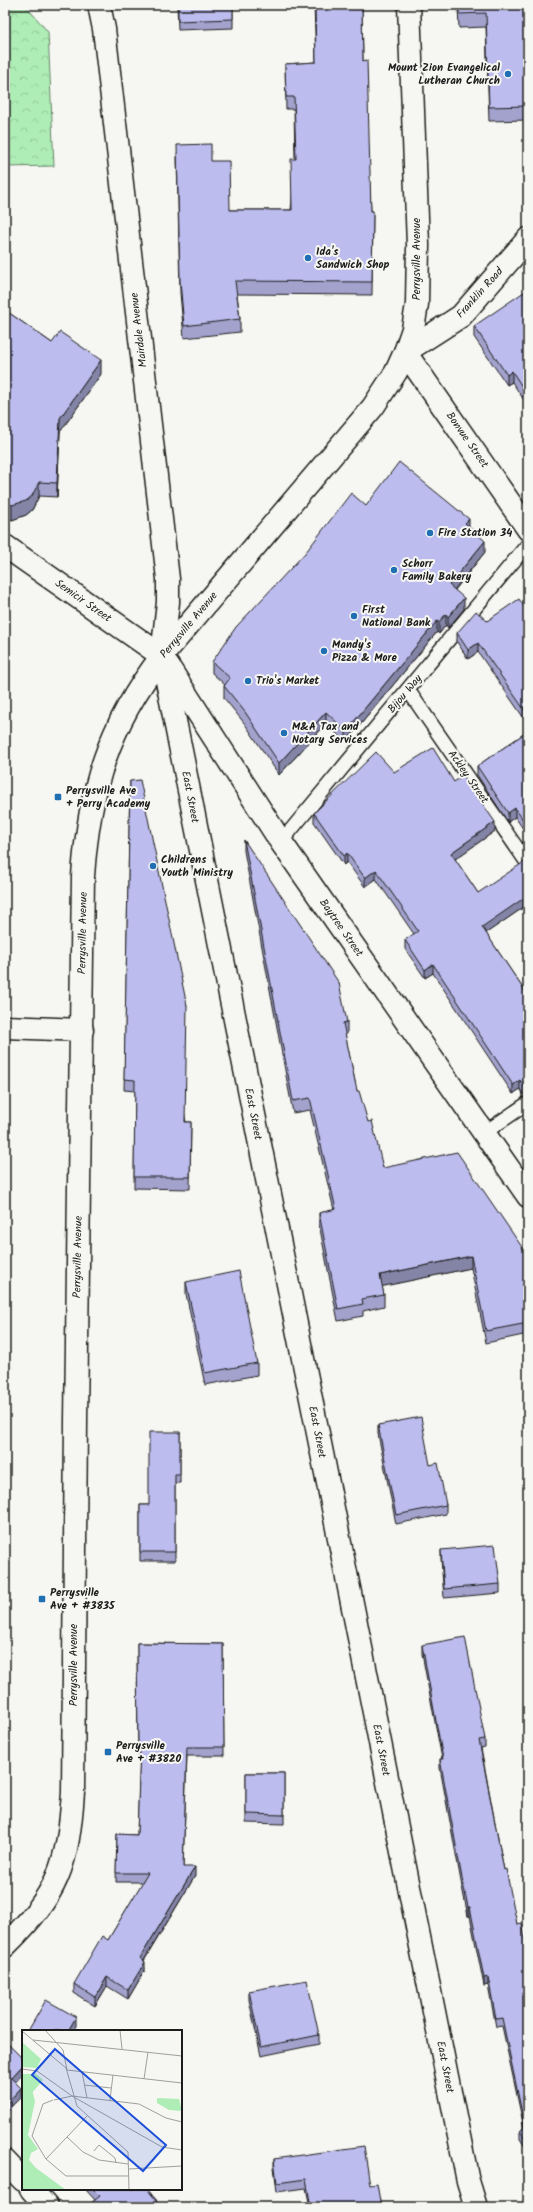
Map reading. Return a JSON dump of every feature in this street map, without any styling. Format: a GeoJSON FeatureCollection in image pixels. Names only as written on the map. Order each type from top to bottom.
{"type":"FeatureCollection","features":[{"type":"Feature","properties":{"kind":"street","name":"Mairdale Avenue"},"geometry":{"type":"LineString","coordinates":[[99,5],[104,29],[168,579],[168,602],[162,656]]}},
{"type":"Feature","properties":{"kind":"street","name":"Perrysville Avenue"},"geometry":{"type":"LineString","coordinates":[[5,1946],[35,1914],[53,1888],[68,1847],[72,1819],[83,876],[86,838],[91,808],[98,775],[123,715],[141,684],[162,656],[373,408],[385,390],[405,352],[414,323],[418,276],[409,5]]}},
{"type":"Feature","properties":{"kind":"street","name":"Franklin Road"},"geometry":{"type":"LineString","coordinates":[[405,352],[461,316],[528,239]]}},
{"type":"Feature","properties":{"kind":"street","name":"Bonvue Street"},"geometry":{"type":"LineString","coordinates":[[405,352],[528,529]]}},
{"type":"Feature","properties":{"kind":"street","name":"Semicir Street"},"geometry":{"type":"LineString","coordinates":[[5,546],[162,656]]}},
{"type":"Feature","properties":{"kind":"street","name":"Baytree Street"},"geometry":{"type":"LineString","coordinates":[[162,656],[281,842],[528,1196]]}},
{"type":"Feature","properties":{"kind":"street","name":"East Street"},"geometry":{"type":"LineString","coordinates":[[162,656],[468,2181],[476,2207]]}},
{"type":"Feature","properties":{"kind":"street"},"geometry":{"type":"LineString","coordinates":[[5,1027],[82,1030]]}},
{"type":"Feature","properties":{"kind":"street"},"geometry":{"type":"LineString","coordinates":[[5,2161],[22,2179]]}},
{"type":"Feature","properties":{"kind":"street"},"geometry":{"type":"LineString","coordinates":[[32,2190],[47,2207]]}},
{"type":"Feature","properties":{"kind":"lane","name":"Bijou Way"},"geometry":{"type":"LineString","coordinates":[[281,842],[528,544]]}},
{"type":"Feature","properties":{"kind":"lane","name":"Ackley Street"},"geometry":{"type":"LineString","coordinates":[[408,690],[528,864]]}},
{"type":"Feature","properties":{"kind":"lane"},"geometry":{"type":"LineString","coordinates":[[484,1133],[528,1103]]}},
{"type":"Feature","properties":{"kind":"green space"},"geometry":{"type":"Polygon","coordinates":[[[5,5],[25,5],[48,32],[54,166],[5,167],[5,5]]]}},
{"type":"Feature","properties":{"kind":"building"},"geometry":{"type":"Polygon","coordinates":[[[178,5],[233,5],[233,19],[178,21],[178,5]]]}},
{"type":"Feature","properties":{"kind":"building"},"geometry":{"type":"Polygon","coordinates":[[[315,5],[362,5],[363,61],[367,60],[371,211],[373,211],[372,282],[235,281],[240,319],[184,326],[180,281],[177,145],[211,144],[211,161],[229,161],[230,210],[292,210],[291,159],[296,159],[294,97],[286,97],[285,64],[316,62],[315,5]]]}},
{"type":"Feature","properties":{"kind":"building","name":"Mount Zion Evangelical Lutheran Church"},"geometry":{"type":"Polygon","coordinates":[[[459,5],[528,5],[528,106],[489,107],[486,13],[459,14],[459,5]]]}},
{"type":"Feature","properties":{"kind":"building"},"geometry":{"type":"Polygon","coordinates":[[[524,292],[528,298],[528,396],[512,371],[507,375],[474,326],[524,292]]]}},
{"type":"Feature","properties":{"kind":"building"},"geometry":{"type":"Polygon","coordinates":[[[5,310],[52,343],[60,332],[101,360],[60,418],[57,483],[39,482],[32,496],[26,501],[12,505],[5,503],[5,310]]]}},
{"type":"Feature","properties":{"kind":"building"},"geometry":{"type":"Polygon","coordinates":[[[399,462],[469,519],[465,523],[485,541],[449,585],[464,598],[448,617],[446,614],[439,622],[437,621],[346,731],[326,712],[279,763],[245,712],[224,686],[230,678],[212,662],[236,627],[306,552],[351,493],[366,506],[399,462]]]}},
{"type":"Feature","properties":{"kind":"building"},"geometry":{"type":"Polygon","coordinates":[[[519,599],[528,612],[528,715],[478,643],[468,650],[457,633],[476,611],[487,621],[519,599]]]}},
{"type":"Feature","properties":{"kind":"building"},"geometry":{"type":"Polygon","coordinates":[[[528,731],[528,827],[515,808],[508,813],[477,766],[528,731]]]}},
{"type":"Feature","properties":{"kind":"building"},"geometry":{"type":"Polygon","coordinates":[[[433,748],[454,782],[463,775],[495,822],[451,853],[478,893],[524,862],[528,862],[528,889],[524,892],[527,896],[482,927],[528,996],[528,1087],[525,1087],[520,1080],[513,1085],[433,964],[425,970],[405,940],[418,931],[376,870],[365,878],[347,853],[344,856],[314,813],[376,752],[394,772],[433,748]]]}},
{"type":"Feature","properties":{"kind":"building"},"geometry":{"type":"Polygon","coordinates":[[[140,780],[187,1006],[185,1122],[191,1122],[190,1177],[134,1177],[135,1080],[124,1079],[130,781],[140,780]]]}},
{"type":"Feature","properties":{"kind":"building"},"geometry":{"type":"Polygon","coordinates":[[[244,840],[339,983],[347,1022],[343,1023],[357,1091],[359,1091],[368,1122],[372,1121],[383,1168],[457,1152],[524,1250],[528,1272],[528,1323],[486,1331],[471,1256],[380,1275],[384,1295],[362,1299],[363,1304],[338,1309],[319,1213],[336,1209],[310,1098],[293,1101],[244,840]]]}},
{"type":"Feature","properties":{"kind":"building"},"geometry":{"type":"Polygon","coordinates":[[[239,1271],[257,1363],[205,1373],[186,1282],[239,1271]]]}},
{"type":"Feature","properties":{"kind":"building"},"geometry":{"type":"Polygon","coordinates":[[[421,1417],[430,1465],[438,1463],[446,1505],[396,1515],[378,1425],[421,1417]]]}},
{"type":"Feature","properties":{"kind":"building"},"geometry":{"type":"Polygon","coordinates":[[[149,1432],[180,1432],[180,1474],[175,1474],[175,1552],[140,1552],[140,1505],[149,1505],[149,1432]]]}},
{"type":"Feature","properties":{"kind":"building"},"geometry":{"type":"Polygon","coordinates":[[[495,1545],[500,1584],[444,1589],[441,1550],[495,1545]]]}},
{"type":"Feature","properties":{"kind":"building"},"geometry":{"type":"Polygon","coordinates":[[[465,1637],[485,1739],[479,1740],[504,1870],[506,1869],[517,1924],[522,1923],[528,1955],[528,2142],[520,2131],[525,2127],[502,2018],[496,2019],[488,1977],[484,1978],[470,1907],[468,1907],[440,1759],[443,1759],[422,1645],[465,1637]]]}},
{"type":"Feature","properties":{"kind":"building"},"geometry":{"type":"Polygon","coordinates":[[[137,1643],[223,1644],[224,1747],[187,1747],[183,1867],[195,1867],[140,1958],[145,1962],[128,1990],[107,1977],[95,1997],[74,1984],[102,1936],[108,1940],[148,1873],[116,1873],[117,1834],[137,1835],[140,1746],[138,1746],[137,1643]]]}},
{"type":"Feature","properties":{"kind":"building"},"geometry":{"type":"Polygon","coordinates":[[[246,1773],[284,1773],[284,1815],[246,1814],[246,1773]]]}},
{"type":"Feature","properties":{"kind":"building"},"geometry":{"type":"Polygon","coordinates":[[[307,1980],[319,2035],[261,2047],[249,1991],[307,1980]]]}},
{"type":"Feature","properties":{"kind":"building"},"geometry":{"type":"Polygon","coordinates":[[[46,2000],[76,2017],[69,2030],[29,2030],[46,2000]]]}},
{"type":"Feature","properties":{"kind":"building"},"geometry":{"type":"Polygon","coordinates":[[[5,2041],[22,2058],[22,2066],[11,2078],[21,2088],[5,2105],[5,2041]]]}},
{"type":"Feature","properties":{"kind":"building"},"geometry":{"type":"Polygon","coordinates":[[[364,2146],[370,2185],[377,2184],[381,2207],[311,2207],[306,2179],[277,2183],[274,2159],[364,2146]]]}},
{"type":"Feature","properties":{"kind":"building"},"geometry":{"type":"Polygon","coordinates":[[[94,2190],[148,2190],[162,2207],[88,2206],[100,2196],[94,2190]]]}},
{"type":"Feature","properties":{"kind":"place","name":"Mount Zion Evangelical Lutheran Church"},"geometry":{"type":"Point","coordinates":[508,74]}},
{"type":"Feature","properties":{"kind":"place","name":"Ida's Sandwich Shop"},"geometry":{"type":"Point","coordinates":[308,258]}},
{"type":"Feature","properties":{"kind":"place","name":"Fire Station 34"},"geometry":{"type":"Point","coordinates":[430,533]}},
{"type":"Feature","properties":{"kind":"place","name":"Schorr Family Bakery"},"geometry":{"type":"Point","coordinates":[394,570]}},
{"type":"Feature","properties":{"kind":"place","name":"First National Bank"},"geometry":{"type":"Point","coordinates":[354,616]}},
{"type":"Feature","properties":{"kind":"place","name":"Mandy's Pizza & More"},"geometry":{"type":"Point","coordinates":[324,651]}},
{"type":"Feature","properties":{"kind":"place","name":"Trio's Market"},"geometry":{"type":"Point","coordinates":[248,681]}},
{"type":"Feature","properties":{"kind":"place","name":"M&A Tax and Notary Services"},"geometry":{"type":"Point","coordinates":[284,733]}},
{"type":"Feature","properties":{"kind":"place","name":"Perrysville Ave + Perry Academy"},"geometry":{"type":"Point","coordinates":[58,797]}},
{"type":"Feature","properties":{"kind":"place","name":"Childrens Youth Ministry"},"geometry":{"type":"Point","coordinates":[153,866]}},
{"type":"Feature","properties":{"kind":"place","name":"Perrysville Ave + #3835"},"geometry":{"type":"Point","coordinates":[42,1599]}},
{"type":"Feature","properties":{"kind":"place","name":"Perrysville Ave + #3820"},"geometry":{"type":"Point","coordinates":[108,1752]}}]}
